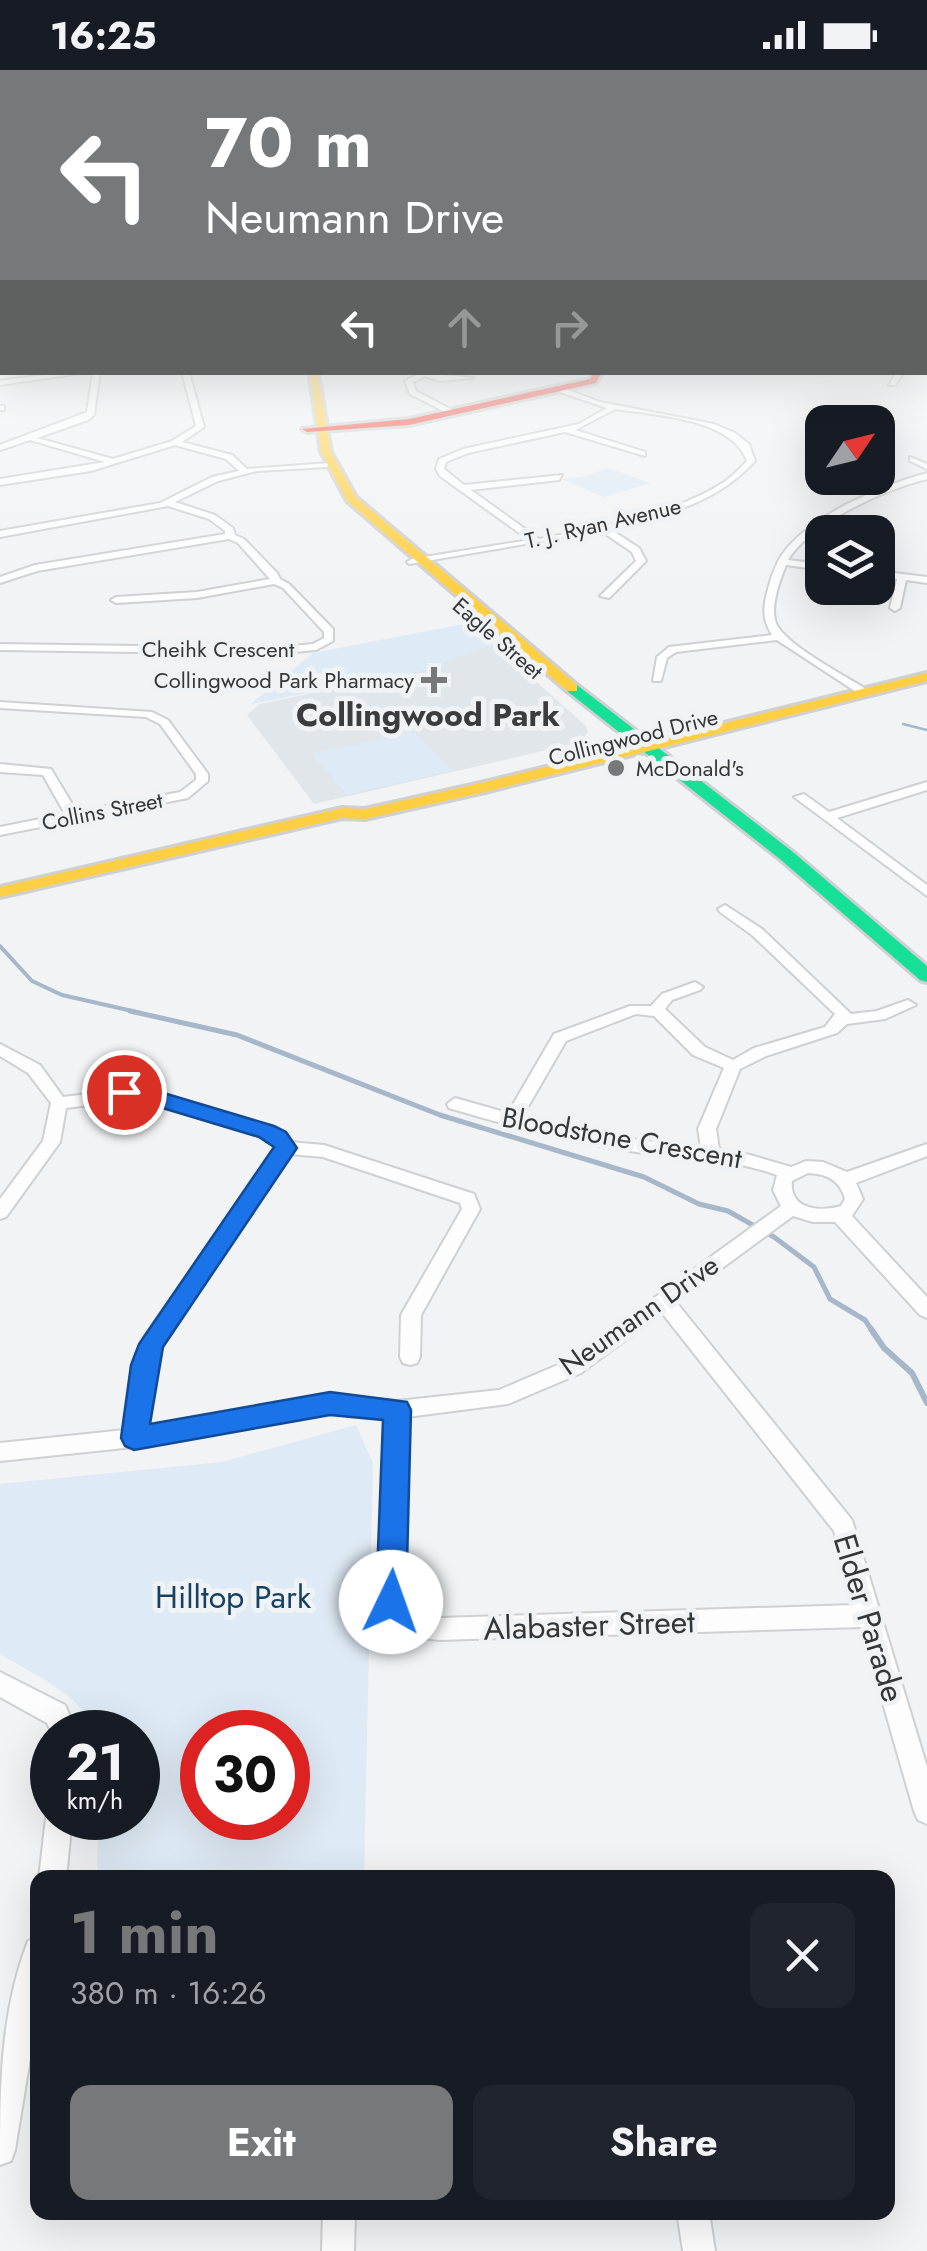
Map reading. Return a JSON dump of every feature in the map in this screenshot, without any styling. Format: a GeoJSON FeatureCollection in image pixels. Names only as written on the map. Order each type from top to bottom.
{"type":"FeatureCollection","features":[{"type":"Feature","properties":{"kind":"street"},"geometry":{"type":"LineString","coordinates":[[0,448],[33,439],[90,413],[94,390]]}},
{"type":"Feature","properties":{"kind":"street"},"geometry":{"type":"LineString","coordinates":[[0,482],[91,469],[175,443],[200,427],[190,390]]}},
{"type":"Feature","properties":{"kind":"street","name":"Eagle Street"},"geometry":{"type":"LineString","coordinates":[[308,390],[319,466],[351,499],[418,561],[635,744],[778,862],[820,888],[927,976]]}},
{"type":"Feature","properties":{"kind":"street","name":"Eagle Street"},"geometry":{"type":"LineString","coordinates":[[313,390],[313,428]]}},
{"type":"Feature","properties":{"kind":"street"},"geometry":{"type":"LineString","coordinates":[[412,390],[451,413]]}},
{"type":"Feature","properties":{"kind":"street"},"geometry":{"type":"LineString","coordinates":[[313,428],[393,425],[563,390]]}},
{"type":"Feature","properties":{"kind":"street","name":"T. J. Ryan Avenue"},"geometry":{"type":"LineString","coordinates":[[418,561],[602,528],[694,502],[724,486],[751,461],[749,448],[726,431],[697,421],[614,407],[563,390]]}},
{"type":"Feature","properties":{"kind":"street"},"geometry":{"type":"LineString","coordinates":[[535,540],[440,469],[446,458],[568,430],[614,407]]}},
{"type":"Feature","properties":{"kind":"street"},"geometry":{"type":"LineString","coordinates":[[568,430],[642,454]]}},
{"type":"Feature","properties":{"kind":"street"},"geometry":{"type":"LineString","coordinates":[[33,439],[113,462]]}},
{"type":"Feature","properties":{"kind":"street"},"geometry":{"type":"LineString","coordinates":[[175,443],[229,457],[247,472]]}},
{"type":"Feature","properties":{"kind":"street"},"geometry":{"type":"LineString","coordinates":[[914,459],[927,467]]}},
{"type":"Feature","properties":{"kind":"street"},"geometry":{"type":"LineString","coordinates":[[0,534],[169,503],[214,479],[319,466]]}},
{"type":"Feature","properties":{"kind":"street"},"geometry":{"type":"LineString","coordinates":[[860,690],[779,637],[771,629],[767,609],[782,562],[797,543],[896,484],[927,476]]}},
{"type":"Feature","properties":{"kind":"street"},"geometry":{"type":"LineString","coordinates":[[463,488],[559,477]]}},
{"type":"Feature","properties":{"kind":"street","name":"Cheihk Crescent"},"geometry":{"type":"LineString","coordinates":[[0,647],[302,650],[324,643],[330,631],[286,586],[275,580],[274,574],[241,541],[230,536],[230,530],[212,517],[169,503]]}},
{"type":"Feature","properties":{"kind":"street"},"geometry":{"type":"LineString","coordinates":[[602,528],[636,550],[641,561],[605,596]]}},
{"type":"Feature","properties":{"kind":"street"},"geometry":{"type":"LineString","coordinates":[[0,580],[35,568],[230,536]]}},
{"type":"Feature","properties":{"kind":"street"},"geometry":{"type":"LineString","coordinates":[[782,562],[805,565]]}},
{"type":"Feature","properties":{"kind":"street"},"geometry":{"type":"LineString","coordinates":[[895,576],[927,580]]}},
{"type":"Feature","properties":{"kind":"street"},"geometry":{"type":"LineString","coordinates":[[895,608],[902,577]]}},
{"type":"Feature","properties":{"kind":"street"},"geometry":{"type":"LineString","coordinates":[[116,600],[198,595],[275,580]]}},
{"type":"Feature","properties":{"kind":"street"},"geometry":{"type":"LineString","coordinates":[[656,679],[662,656],[672,648],[779,637]]}},
{"type":"Feature","properties":{"kind":"street","name":"Collingwood Drive"},"geometry":{"type":"LineString","coordinates":[[860,690],[927,669]]}},
{"type":"Feature","properties":{"kind":"street","name":"Collingwood Drive"},"geometry":{"type":"LineString","coordinates":[[0,892],[342,813],[365,814],[635,744],[927,677]]}},
{"type":"Feature","properties":{"kind":"street","name":"Collins Street"},"geometry":{"type":"LineString","coordinates":[[0,705],[148,714],[164,722],[202,774],[202,781],[184,794],[0,831]]}},
{"type":"Feature","properties":{"kind":"street"},"geometry":{"type":"LineString","coordinates":[[0,768],[47,772],[72,815]]}},
{"type":"Feature","properties":{"kind":"street"},"geometry":{"type":"LineString","coordinates":[[827,817],[927,786]]}},
{"type":"Feature","properties":{"kind":"street"},"geometry":{"type":"LineString","coordinates":[[800,797],[923,885]]}},
{"type":"Feature","properties":{"kind":"street"},"geometry":{"type":"LineString","coordinates":[[724,910],[757,932],[815,986],[842,1013],[842,1020]]}},
{"type":"Feature","properties":{"kind":"street"},"geometry":{"type":"LineString","coordinates":[[655,1011],[666,997],[695,988]]}},
{"type":"Feature","properties":{"kind":"street"},"geometry":{"type":"LineString","coordinates":[[711,1153],[707,1129],[733,1066],[760,1052],[831,1030],[842,1020],[879,1016],[908,1005]]}},
{"type":"Feature","properties":{"kind":"street"},"geometry":{"type":"LineString","coordinates":[[511,1122],[560,1038],[635,1009],[655,1011],[674,1023],[699,1051],[733,1066]]}},
{"type":"Feature","properties":{"kind":"street"},"geometry":{"type":"LineString","coordinates":[[0,1050],[34,1069],[58,1103],[51,1142],[0,1212]]}},
{"type":"Feature","properties":{"kind":"street"},"geometry":{"type":"LineString","coordinates":[[58,1103],[137,1092],[266,1132],[278,1137],[285,1148]]}},
{"type":"Feature","properties":{"kind":"street","name":"Bloodstone Crescent"},"geometry":{"type":"LineString","coordinates":[[455,1104],[511,1122],[632,1146],[749,1159],[789,1173]]}},
{"type":"Feature","properties":{"kind":"street"},"geometry":{"type":"LineString","coordinates":[[285,1148],[324,1151],[468,1199],[471,1209],[411,1315],[410,1357]]}},
{"type":"Feature","properties":{"kind":"street"},"geometry":{"type":"LineString","coordinates":[[134,1438],[144,1365],[152,1344],[285,1148]]}},
{"type":"Feature","properties":{"kind":"street"},"geometry":{"type":"LineString","coordinates":[[846,1180],[927,1150]]}},
{"type":"Feature","properties":{"kind":"street"},"geometry":{"type":"LineString","coordinates":[[817,1167],[846,1180],[854,1199],[840,1214],[811,1216],[793,1207],[782,1189],[789,1173],[817,1167]]}},
{"type":"Feature","properties":{"kind":"street","name":"Neumann Drive"},"geometry":{"type":"LineString","coordinates":[[0,1452],[134,1438],[330,1404],[397,1410],[501,1398],[574,1367],[793,1207]]}},
{"type":"Feature","properties":{"kind":"street"},"geometry":{"type":"LineString","coordinates":[[840,1214],[927,1310]]}},
{"type":"Feature","properties":{"kind":"street","name":"Elder Parade"},"geometry":{"type":"LineString","coordinates":[[664,1301],[844,1527],[927,1811]]}},
{"type":"Feature","properties":{"kind":"street","name":"Alabaster Street"},"geometry":{"type":"LineString","coordinates":[[397,1410],[391,1602],[395,1614],[408,1623],[440,1629],[870,1616]]}},
{"type":"Feature","properties":{"kind":"street"},"geometry":{"type":"LineString","coordinates":[[0,1684],[49,1710]]}},
{"type":"Feature","properties":{"kind":"street"},"geometry":{"type":"LineString","coordinates":[[53,1870],[56,1840]]}},
{"type":"Feature","properties":{"kind":"street"},"geometry":{"type":"LineString","coordinates":[[0,2150],[30,1974]]}},
{"type":"Feature","properties":{"kind":"street"},"geometry":{"type":"LineString","coordinates":[[338,2251],[339,2220]]}},
{"type":"Feature","properties":{"kind":"street"},"geometry":{"type":"LineString","coordinates":[[694,2220],[699,2251]]}},
{"type":"Feature","properties":{"kind":"shaded area"},"geometry":{"type":"Polygon","coordinates":[[[494,644],[586,726],[584,738],[569,745],[314,804],[247,715],[260,704],[443,666],[440,664],[450,658],[494,644]]]}},
{"type":"Feature","properties":{"kind":"green space"},"geometry":{"type":"Polygon","coordinates":[[[607,468],[651,483],[604,497],[562,479],[587,476],[607,468]]]}},
{"type":"Feature","properties":{"kind":"green space"},"geometry":{"type":"Polygon","coordinates":[[[469,623],[494,644],[441,663],[446,666],[251,704],[313,653],[469,623]]]}},
{"type":"Feature","properties":{"kind":"green space"},"geometry":{"type":"Polygon","coordinates":[[[414,732],[452,770],[347,795],[312,754],[414,732]]]}},
{"type":"Feature","properties":{"kind":"green space","name":"Hilltop Park"},"geometry":{"type":"Polygon","coordinates":[[[356,1425],[373,1463],[364,1870],[99,1870],[98,1840],[160,1840],[160,1710],[82,1710],[41,1678],[0,1654],[0,1484],[222,1462],[356,1425]]]}},
{"type":"Feature","properties":{"kind":"waterway"},"geometry":{"type":"LineString","coordinates":[[903,724],[927,730]]}},
{"type":"Feature","properties":{"kind":"waterway"},"geometry":{"type":"LineString","coordinates":[[0,946],[32,981],[62,995],[141,1013]]}},
{"type":"Feature","properties":{"kind":"waterway"},"geometry":{"type":"LineString","coordinates":[[130,1011],[237,1035],[440,1115],[644,1177],[699,1204],[728,1211],[774,1237],[814,1267],[830,1299],[865,1320],[871,1329]]}},
{"type":"Feature","properties":{"kind":"waterway"},"geometry":{"type":"LineString","coordinates":[[871,1329],[884,1348],[912,1373],[927,1403]]}},
{"type":"Feature","properties":{"kind":"traffic: fast"},"geometry":{"type":"LineString","coordinates":[[572,688],[787,856],[927,976]]}},
{"type":"Feature","properties":{"kind":"traffic: slow"},"geometry":{"type":"LineString","coordinates":[[316,390],[326,452],[351,499],[572,688]]}},
{"type":"Feature","properties":{"kind":"traffic: slow"},"geometry":{"type":"LineString","coordinates":[[0,892],[342,813],[365,814],[485,787],[927,677]]}},
{"type":"Feature","properties":{"kind":"traffic: jam"},"geometry":{"type":"LineString","coordinates":[[307,429],[409,422],[554,390]]}},
{"type":"Feature","properties":{"kind":"place","name":"Collingwood Park Pharmacy"},"geometry":{"type":"Point","coordinates":[434,680]}},
{"type":"Feature","properties":{"kind":"place","name":"McDonald's"},"geometry":{"type":"Point","coordinates":[616,768]}},
{"type":"Feature","properties":{"kind":"district","name":"Collingwood Park"},"geometry":{"type":"Point","coordinates":[428,715]}},
{"type":"Feature","properties":{"kind":"route"},"geometry":{"type":"LineString","coordinates":[[124,1092],[137,1092],[266,1132],[284,1142],[285,1148],[279,1162],[165,1319],[144,1365],[134,1438],[330,1404],[397,1410],[391,1602]]}}]}
